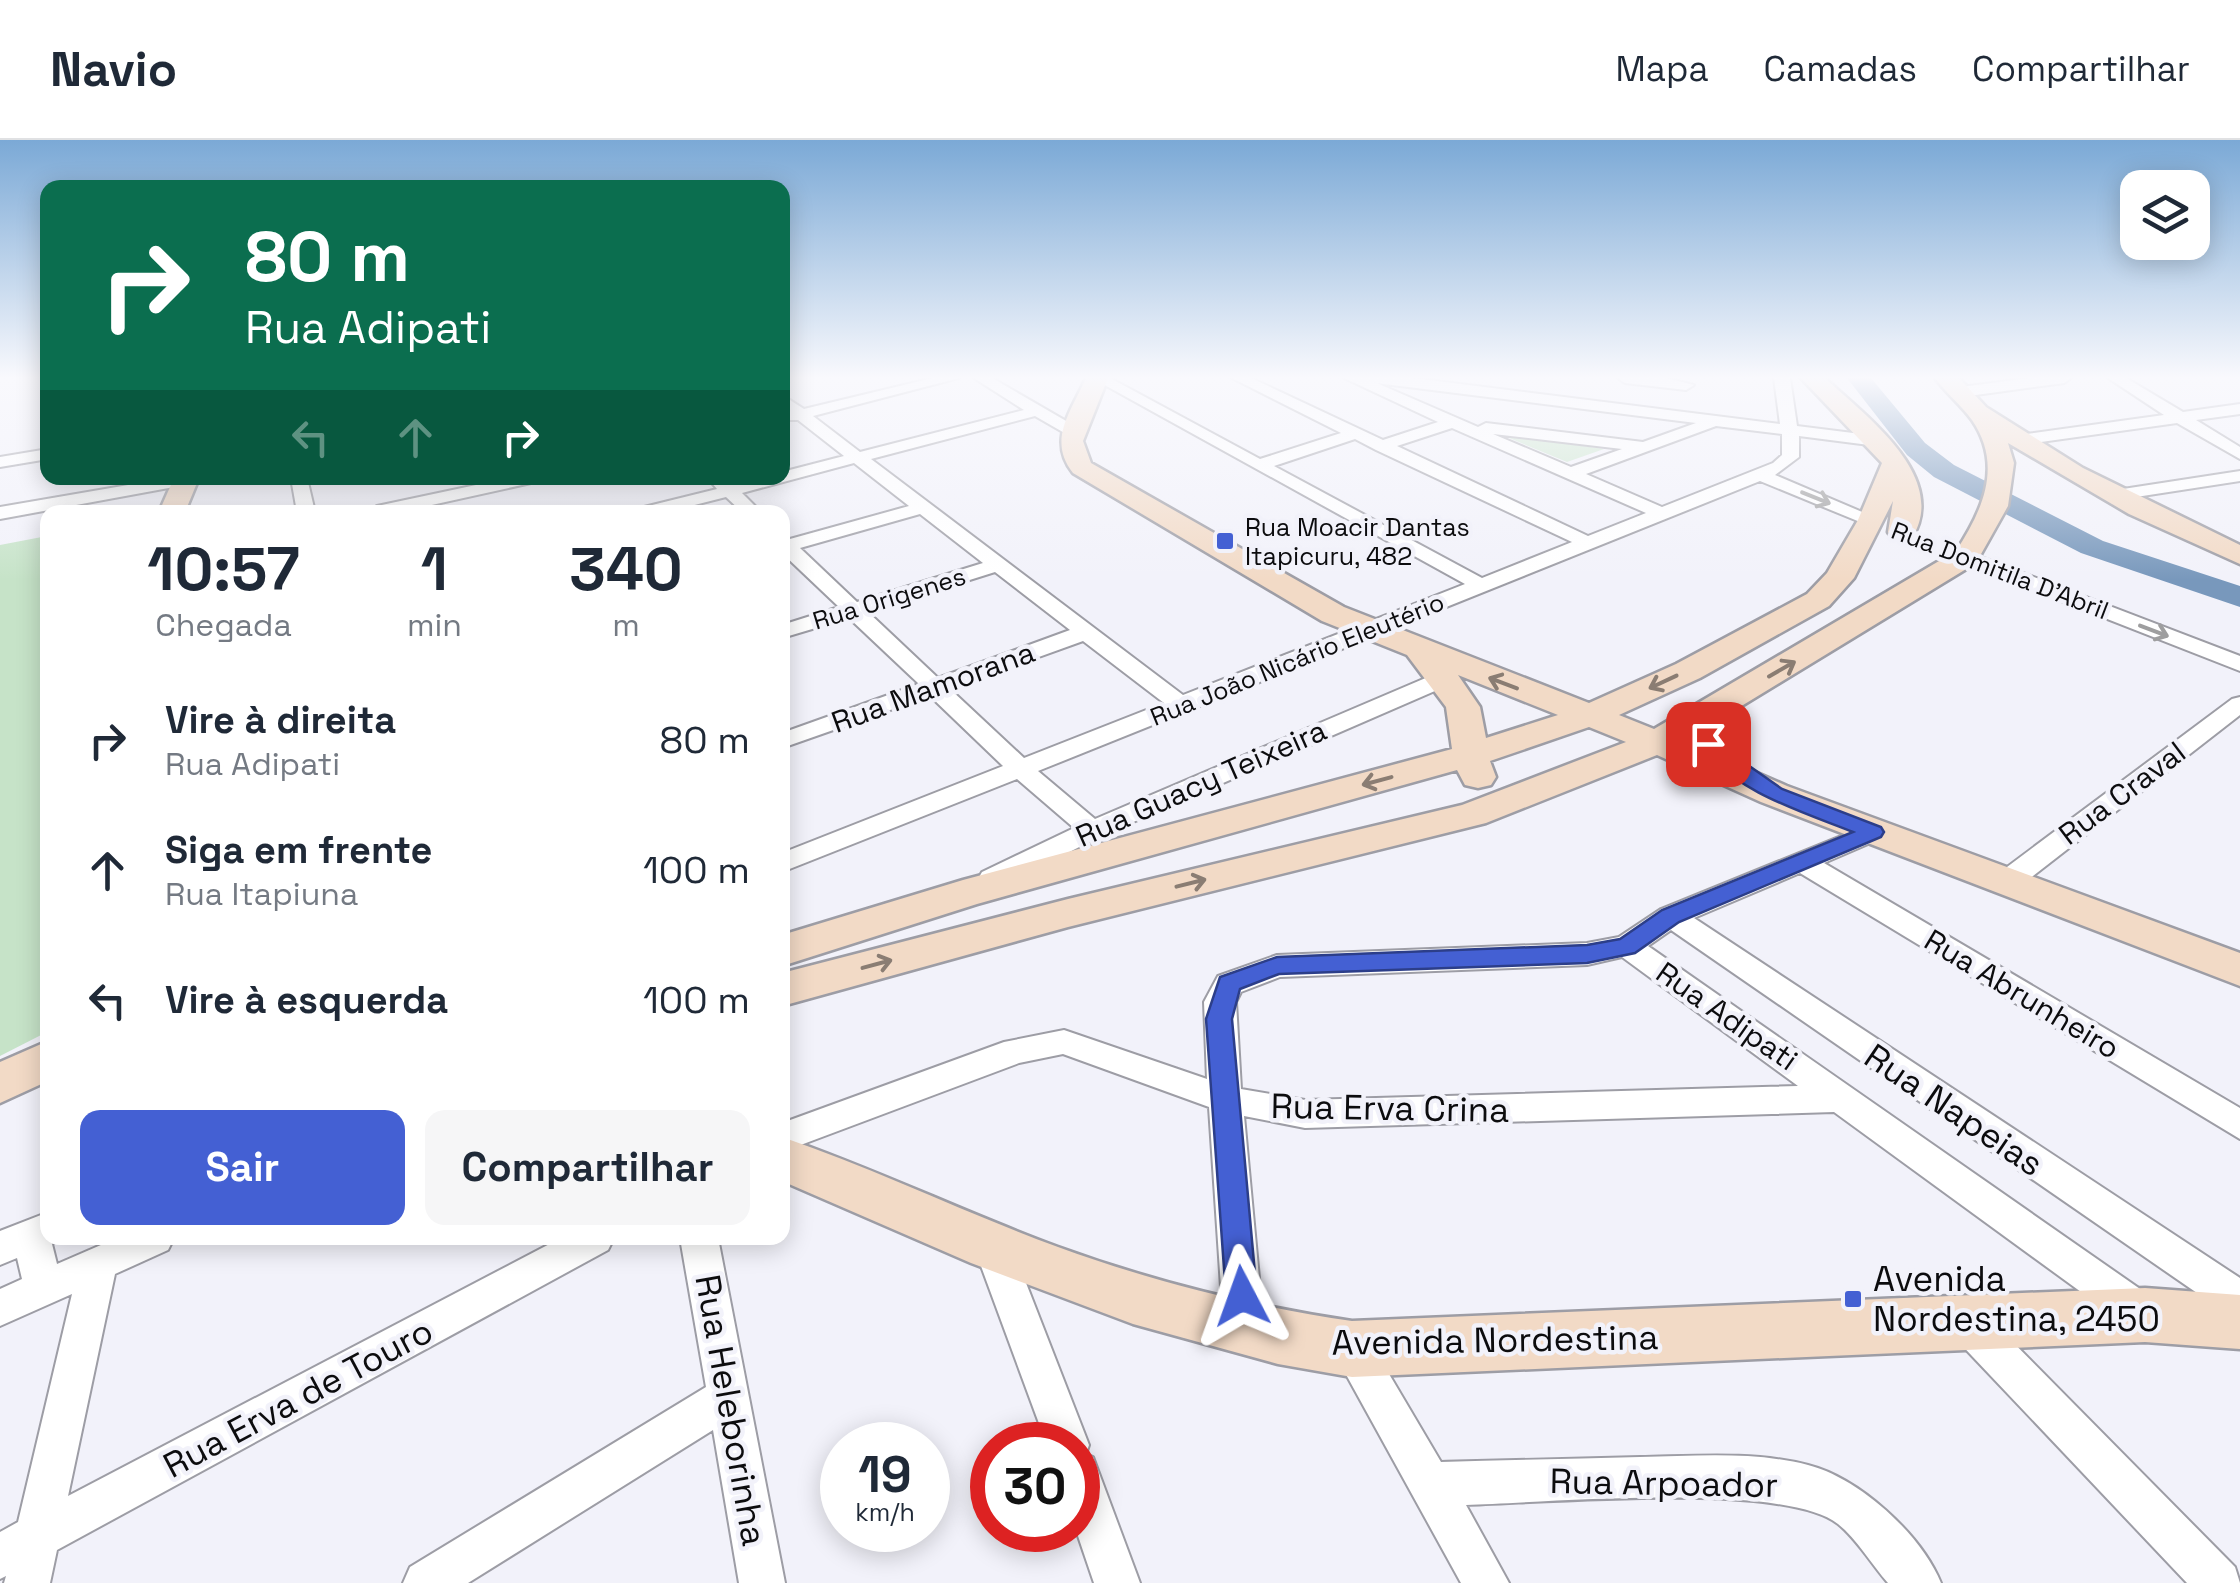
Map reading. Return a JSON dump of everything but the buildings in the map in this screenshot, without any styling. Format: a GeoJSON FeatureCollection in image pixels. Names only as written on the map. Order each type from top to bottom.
{"type":"FeatureCollection","features":[{"type":"Feature","properties":{"kind":"street"},"geometry":{"type":"LineString","coordinates":[[838,445],[1183,706]]}},
{"type":"Feature","properties":{"kind":"street"},"geometry":{"type":"LineString","coordinates":[[790,475],[906,445]]}},
{"type":"Feature","properties":{"kind":"street"},"geometry":{"type":"LineString","coordinates":[[1072,445],[1075,460],[1092,477],[1366,630],[1657,742],[1774,794],[2240,970]]}},
{"type":"Feature","properties":{"kind":"street"},"geometry":{"type":"LineString","coordinates":[[1225,445],[1482,585]]}},
{"type":"Feature","properties":{"kind":"street"},"geometry":{"type":"LineString","coordinates":[[1260,464],[1320,445]]}},
{"type":"Feature","properties":{"kind":"street"},"geometry":{"type":"LineString","coordinates":[[1503,445],[1660,513]]}},
{"type":"Feature","properties":{"kind":"street"},"geometry":{"type":"LineString","coordinates":[[1631,445],[1645,447]]}},
{"type":"Feature","properties":{"kind":"street"},"geometry":{"type":"LineString","coordinates":[[1569,474],[1650,445]]}},
{"type":"Feature","properties":{"kind":"street","name":"Rua João Nicário Eleutério"},"geometry":{"type":"LineString","coordinates":[[790,860],[1761,475],[1790,457],[1790,445]]}},
{"type":"Feature","properties":{"kind":"street"},"geometry":{"type":"LineString","coordinates":[[1880,445],[1904,474],[1907,484],[1902,532]]}},
{"type":"Feature","properties":{"kind":"street"},"geometry":{"type":"LineString","coordinates":[[790,988],[1068,913],[1472,815],[1578,777],[1657,742],[1966,558],[1995,512],[2004,480],[1995,445]]}},
{"type":"Feature","properties":{"kind":"street"},"geometry":{"type":"LineString","coordinates":[[2028,445],[2110,496],[2240,555]]}},
{"type":"Feature","properties":{"kind":"street"},"geometry":{"type":"LineString","coordinates":[[1382,446],[1586,542]]}},
{"type":"Feature","properties":{"kind":"street"},"geometry":{"type":"LineString","coordinates":[[0,462],[40,452]]}},
{"type":"Feature","properties":{"kind":"street"},"geometry":{"type":"LineString","coordinates":[[790,948],[963,894],[1471,755],[1590,716],[1688,671],[1818,600],[1839,578],[1872,520],[1893,465]]}},
{"type":"Feature","properties":{"kind":"street","name":"Rua Domitila D'Abril"},"geometry":{"type":"LineString","coordinates":[[1761,475],[2240,664]]}},
{"type":"Feature","properties":{"kind":"street"},"geometry":{"type":"LineString","coordinates":[[2110,496],[2240,476]]}},
{"type":"Feature","properties":{"kind":"street"},"geometry":{"type":"LineString","coordinates":[[44,505],[153,485]]}},
{"type":"Feature","properties":{"kind":"street"},"geometry":{"type":"LineString","coordinates":[[398,505],[460,485]]}},
{"type":"Feature","properties":{"kind":"street"},"geometry":{"type":"LineString","coordinates":[[724,485],[745,505]]}},
{"type":"Feature","properties":{"kind":"street"},"geometry":{"type":"LineString","coordinates":[[673,505],[750,485]]}},
{"type":"Feature","properties":{"kind":"street"},"geometry":{"type":"LineString","coordinates":[[0,513],[40,506]]}},
{"type":"Feature","properties":{"kind":"street"},"geometry":{"type":"LineString","coordinates":[[790,543],[922,508]]}},
{"type":"Feature","properties":{"kind":"street"},"geometry":{"type":"LineString","coordinates":[[790,550],[1022,770],[1092,830]]}},
{"type":"Feature","properties":{"kind":"street","name":"Rua Origenes"},"geometry":{"type":"LineString","coordinates":[[790,629],[996,565]]}},
{"type":"Feature","properties":{"kind":"street","name":"Rua Mamorana"},"geometry":{"type":"LineString","coordinates":[[790,737],[1084,633]]}},
{"type":"Feature","properties":{"kind":"street"},"geometry":{"type":"LineString","coordinates":[[1416,650],[1443,678],[1464,709],[1471,755],[1482,781],[1518,800]]}},
{"type":"Feature","properties":{"kind":"street","name":"Rua Guacy Teixeira"},"geometry":{"type":"LineString","coordinates":[[963,894],[1092,830],[1443,678]]}},
{"type":"Feature","properties":{"kind":"street","name":"Rua Craval"},"geometry":{"type":"LineString","coordinates":[[2005,883],[2240,704]]}},
{"type":"Feature","properties":{"kind":"street"},"geometry":{"type":"LineString","coordinates":[[1698,718],[1708,744],[1720,757],[1774,794]]}},
{"type":"Feature","properties":{"kind":"street"},"geometry":{"type":"LineString","coordinates":[[1578,777],[1688,773],[1774,794]]}},
{"type":"Feature","properties":{"kind":"street"},"geometry":{"type":"LineString","coordinates":[[1627,946],[1671,916],[1873,832]]}},
{"type":"Feature","properties":{"kind":"street","name":"Rua Abrunheiro"},"geometry":{"type":"LineString","coordinates":[[1803,862],[2240,1125]]}},
{"type":"Feature","properties":{"kind":"street","name":"Rua Napeias"},"geometry":{"type":"LineString","coordinates":[[1671,916],[2240,1300]]}},
{"type":"Feature","properties":{"kind":"street","name":"Rua Adipati"},"geometry":{"type":"LineString","coordinates":[[1224,1099],[1220,1002],[1228,984],[1238,978],[1277,966],[1587,954],[1627,946],[2145,1315]]}},
{"type":"Feature","properties":{"kind":"street","name":"Rua Erva Crina"},"geometry":{"type":"LineString","coordinates":[[790,1135],[959,1070],[1044,1044],[1064,1042],[1265,1110],[1322,1114],[1844,1098]]}},
{"type":"Feature","properties":{"kind":"street"},"geometry":{"type":"LineString","coordinates":[[0,1084],[40,1064]]}},
{"type":"Feature","properties":{"kind":"street"},"geometry":{"type":"LineString","coordinates":[[1224,1099],[1244,1332]]}},
{"type":"Feature","properties":{"kind":"street","name":"Avenida Nordestina"},"geometry":{"type":"LineString","coordinates":[[790,1161],[994,1247],[1244,1332],[1352,1350],[2145,1315],[2240,1322]]}},
{"type":"Feature","properties":{"kind":"street"},"geometry":{"type":"LineString","coordinates":[[26,1237],[43,1287]]}},
{"type":"Feature","properties":{"kind":"street"},"geometry":{"type":"LineString","coordinates":[[0,1308],[138,1245]]}},
{"type":"Feature","properties":{"kind":"street","name":"Rua Erva de Touro"},"geometry":{"type":"LineString","coordinates":[[0,1556],[582,1245]]}},
{"type":"Feature","properties":{"kind":"street","name":"Rua Heleborinha"},"geometry":{"type":"LineString","coordinates":[[700,1245],[762,1583]]}},
{"type":"Feature","properties":{"kind":"street"},"geometry":{"type":"LineString","coordinates":[[994,1247],[1059,1422]]}},
{"type":"Feature","properties":{"kind":"street"},"geometry":{"type":"LineString","coordinates":[[27,1583],[98,1263]]}},
{"type":"Feature","properties":{"kind":"street"},"geometry":{"type":"LineString","coordinates":[[1968,1324],[2219,1583]]}},
{"type":"Feature","properties":{"kind":"street"},"geometry":{"type":"LineString","coordinates":[[1352,1350],[1486,1583]]}},
{"type":"Feature","properties":{"kind":"street"},"geometry":{"type":"LineString","coordinates":[[426,1583],[730,1396]]}},
{"type":"Feature","properties":{"kind":"street","name":"Rua Arpoador"},"geometry":{"type":"LineString","coordinates":[[1431,1484],[1705,1477],[1772,1480],[1810,1487],[1854,1509],[1918,1583]]}},
{"type":"Feature","properties":{"kind":"street"},"geometry":{"type":"LineString","coordinates":[[1100,1533],[1118,1583]]}},
{"type":"Feature","properties":{"kind":"green space"},"geometry":{"type":"Polygon","coordinates":[[[1527,445],[1604,449],[1567,462],[1527,445]]]}},
{"type":"Feature","properties":{"kind":"green space"},"geometry":{"type":"Polygon","coordinates":[[[40,537],[40,1036],[0,1056],[0,545],[40,537]]]}},
{"type":"Feature","properties":{"kind":"waterway"},"geometry":{"type":"LineString","coordinates":[[1913,445],[1944,471],[2092,547],[2240,597]]}},
{"type":"Feature","properties":{"kind":"place","name":"Rua Moacir Dantas Itapicuru, 482"},"geometry":{"type":"Point","coordinates":[1225,541]}},
{"type":"Feature","properties":{"kind":"place","name":"Avenida Nordestina, 2450"},"geometry":{"type":"Point","coordinates":[1853,1299]}},
{"type":"Feature","properties":{"kind":"route"},"geometry":{"type":"LineString","coordinates":[[1242,1296],[1219,1019],[1220,1002],[1228,984],[1259,969],[1277,966],[1587,954],[1627,946],[1671,916],[1873,832],[1774,794],[1736,770],[1708,744]]}}]}
